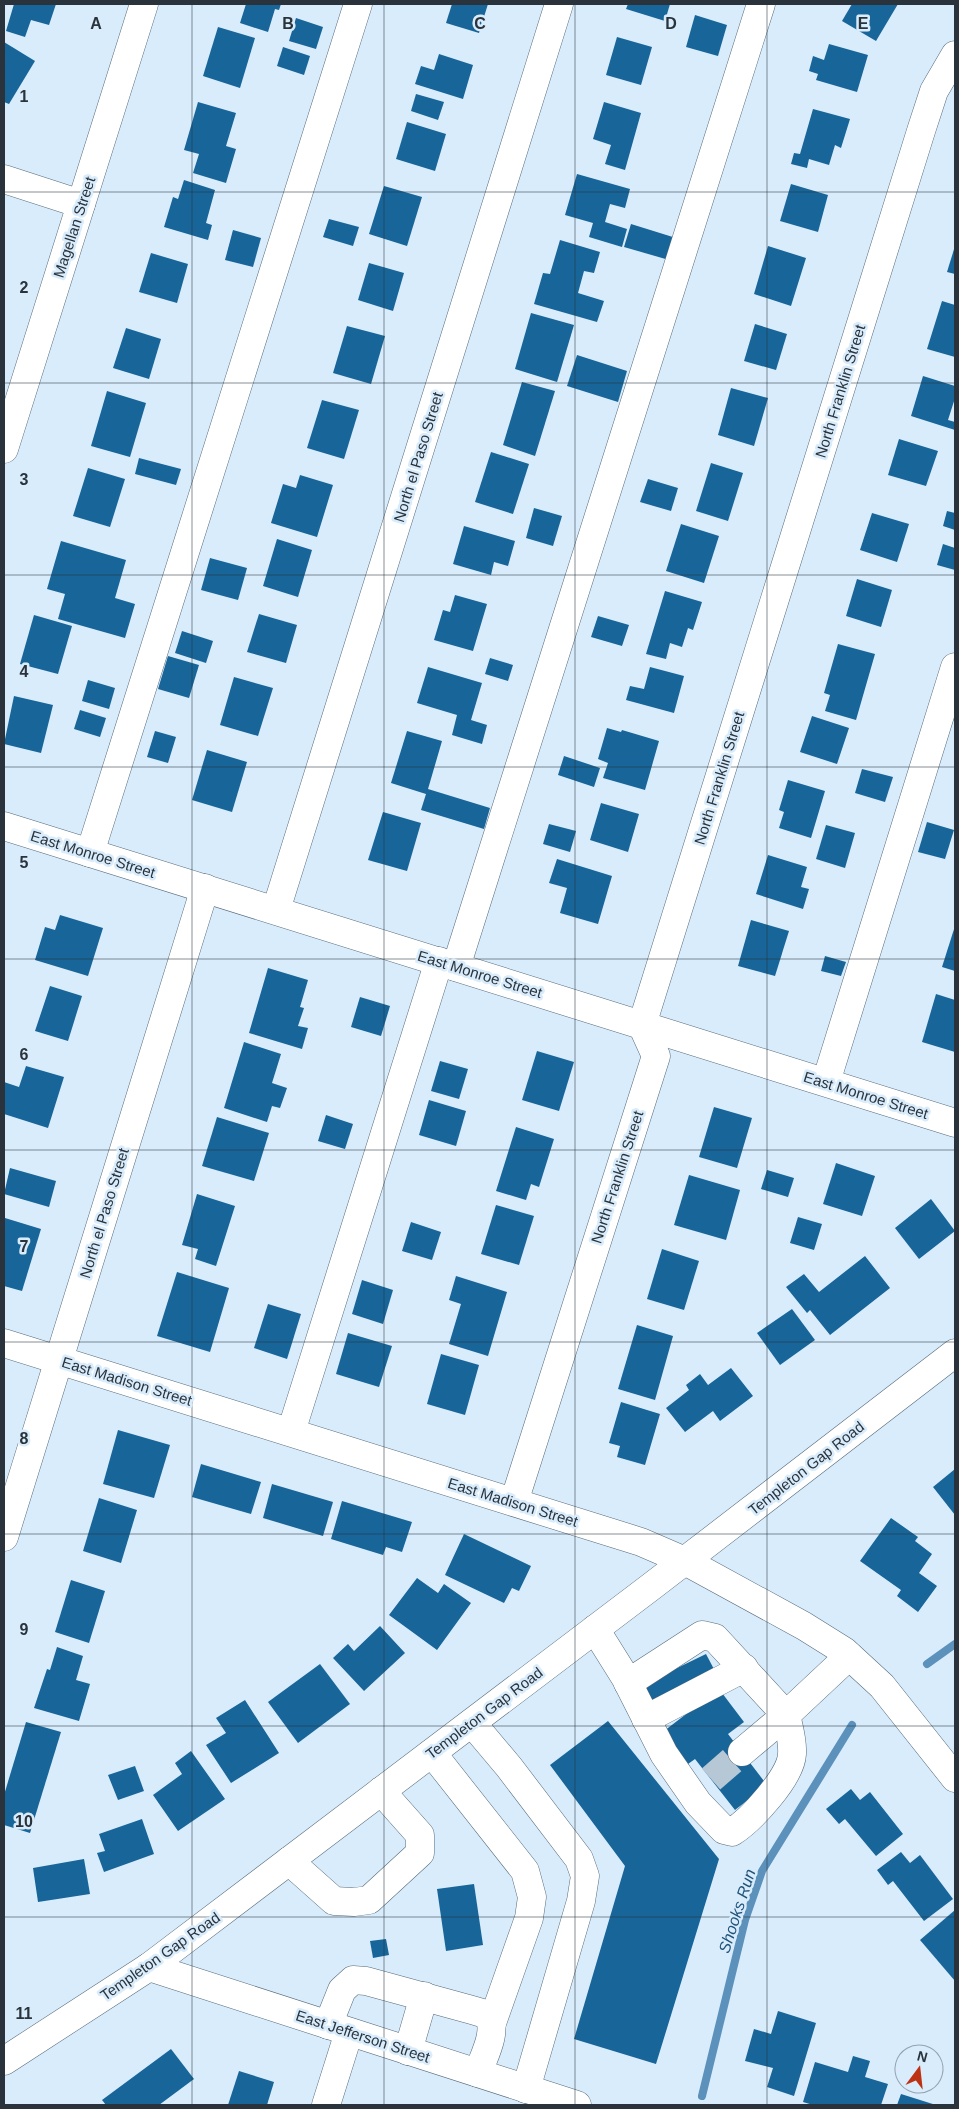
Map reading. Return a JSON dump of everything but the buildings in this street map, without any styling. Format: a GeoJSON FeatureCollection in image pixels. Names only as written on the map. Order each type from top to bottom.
{"type":"FeatureCollection","features":[{"type":"Feature","properties":{"kind":"street","name":"Magellan Street"},"geometry":{"type":"LineString","coordinates":[[4,449],[144,4]]}},
{"type":"Feature","properties":{"kind":"street"},"geometry":{"type":"LineString","coordinates":[[90,852],[358,4]]}},
{"type":"Feature","properties":{"kind":"street","name":"North el Paso Street"},"geometry":{"type":"LineString","coordinates":[[276,910],[559,4]]}},
{"type":"Feature","properties":{"kind":"street"},"geometry":{"type":"LineString","coordinates":[[291,1432],[447,964],[761,4]]}},
{"type":"Feature","properties":{"kind":"street","name":"North Franklin Street"},"geometry":{"type":"LineString","coordinates":[[514,1502],[656,1056],[642,1025],[921,131],[934,91],[955,56]]}},
{"type":"Feature","properties":{"kind":"street"},"geometry":{"type":"LineString","coordinates":[[4,179],[82,204]]}},
{"type":"Feature","properties":{"kind":"street"},"geometry":{"type":"LineString","coordinates":[[826,1082],[955,667]]}},
{"type":"Feature","properties":{"kind":"street","name":"East Monroe Street"},"geometry":{"type":"LineString","coordinates":[[4,826],[955,1123]]}},
{"type":"Feature","properties":{"kind":"street","name":"North el Paso Street"},"geometry":{"type":"LineString","coordinates":[[4,1537],[205,888]]}},
{"type":"Feature","properties":{"kind":"street","name":"East Madison Street"},"geometry":{"type":"LineString","coordinates":[[4,1343],[640,1542],[685,1561],[804,1626],[849,1656],[882,1686],[955,1778]]}},
{"type":"Feature","properties":{"kind":"street","name":"Templeton Gap Road"},"geometry":{"type":"LineString","coordinates":[[4,2061],[149,1967],[685,1561],[955,1353]]}},
{"type":"Feature","properties":{"kind":"street"},"geometry":{"type":"LineString","coordinates":[[595,1629],[628,1683],[664,1754],[702,1787],[724,1830],[732,1832],[744,1824],[778,1787],[792,1756],[786,1715],[715,1638],[702,1635],[628,1683]]}},
{"type":"Feature","properties":{"kind":"street"},"geometry":{"type":"LineString","coordinates":[[742,1752],[786,1715],[849,1656]]}},
{"type":"Feature","properties":{"kind":"street"},"geometry":{"type":"LineString","coordinates":[[646,1719],[744,1668]]}},
{"type":"Feature","properties":{"kind":"street"},"geometry":{"type":"LineString","coordinates":[[472,1723],[509,1767],[579,1859],[585,1876],[581,1901],[526,2089]]}},
{"type":"Feature","properties":{"kind":"street"},"geometry":{"type":"LineString","coordinates":[[432,1753],[525,1871],[532,1897],[529,1918],[492,2023],[491,2037],[478,2073]]}},
{"type":"Feature","properties":{"kind":"street"},"geometry":{"type":"LineString","coordinates":[[289,1861],[334,1901],[354,1902],[369,1900],[420,1854],[420,1835],[381,1791]]}},
{"type":"Feature","properties":{"kind":"street","name":"East Jefferson Street"},"geometry":{"type":"LineString","coordinates":[[149,1967],[572,2104]]}},
{"type":"Feature","properties":{"kind":"street"},"geometry":{"type":"LineString","coordinates":[[326,2105],[339,2029],[342,1990],[353,1980],[366,1981],[489,2015],[492,2023]]}},
{"type":"Feature","properties":{"kind":"street"},"geometry":{"type":"LineString","coordinates":[[408,2051],[424,1996]]}},
{"type":"Feature","properties":{"kind":"waterway","name":"Shooks Run"},"geometry":{"type":"LineString","coordinates":[[927,1664],[955,1644]]}},
{"type":"Feature","properties":{"kind":"waterway","name":"Shooks Run"},"geometry":{"type":"LineString","coordinates":[[702,2096],[745,1920],[762,1871],[852,1725]]}},
{"type":"Feature","properties":{"kind":"tunnel"},"geometry":{"type":"LineString","coordinates":[[711,1779],[742,1752]]}}]}
